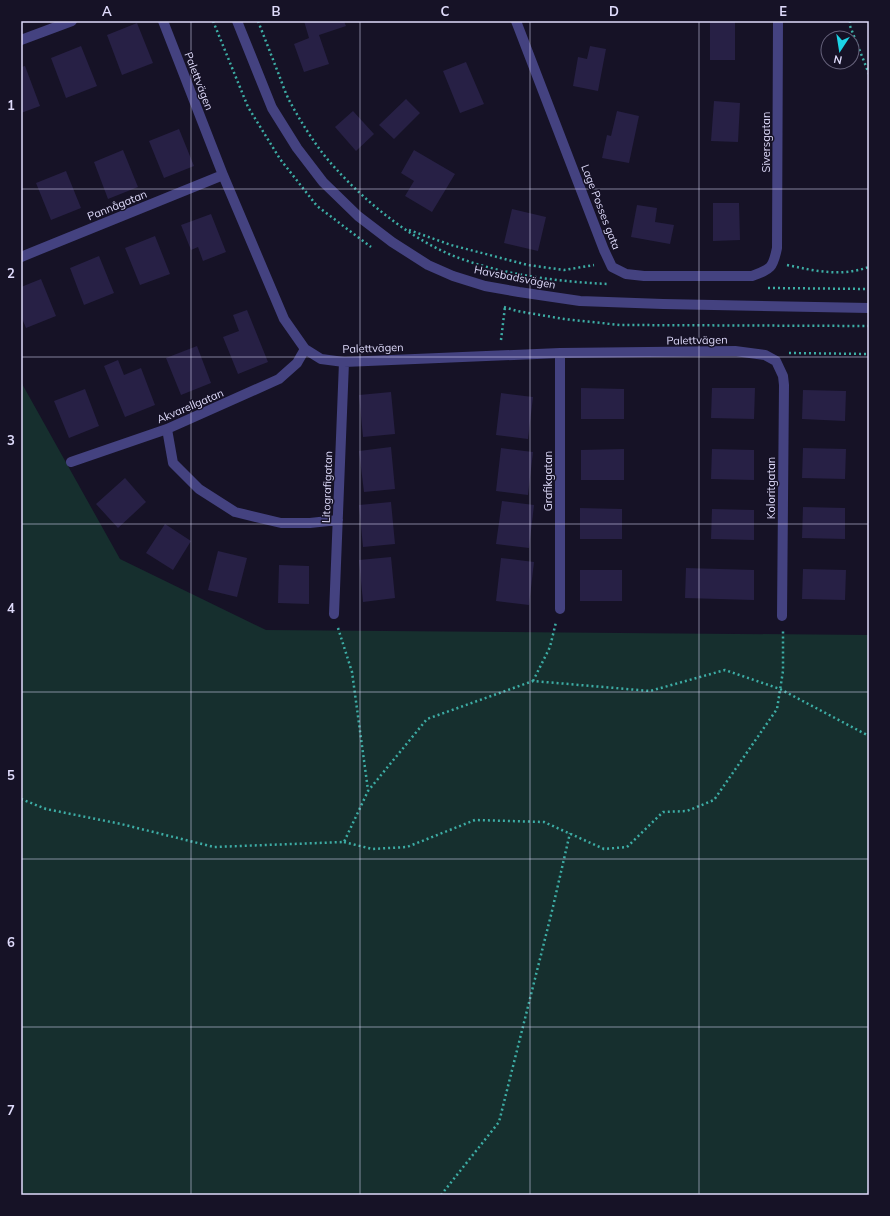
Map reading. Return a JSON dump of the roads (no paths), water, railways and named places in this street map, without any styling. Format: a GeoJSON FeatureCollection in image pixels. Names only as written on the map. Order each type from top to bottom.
{"type":"FeatureCollection","features":[{"type":"Feature","properties":{"kind":"street"},"geometry":{"type":"LineString","coordinates":[[21,40],[72,21]]}},
{"type":"Feature","properties":{"kind":"street","name":"Palettvägen"},"geometry":{"type":"LineString","coordinates":[[163,21],[223,175],[284,319],[305,349],[321,358],[344,362],[560,353],[735,351],[765,356],[776,361]]}},
{"type":"Feature","properties":{"kind":"street","name":"Havsbadsvägen"},"geometry":{"type":"LineString","coordinates":[[237,21],[272,108],[297,148],[323,182],[358,216],[392,242],[428,265],[452,276],[485,286],[580,301],[869,308]]}},
{"type":"Feature","properties":{"kind":"street","name":"Lage Posses gata"},"geometry":{"type":"LineString","coordinates":[[516,21],[604,250],[612,267],[626,274],[644,276],[752,276],[767,270],[774,263]]}},
{"type":"Feature","properties":{"kind":"street","name":"Siversgatan"},"geometry":{"type":"LineString","coordinates":[[774,263],[777,248],[778,21]]}},
{"type":"Feature","properties":{"kind":"street","name":"Pannågatan"},"geometry":{"type":"LineString","coordinates":[[21,257],[223,175]]}},
{"type":"Feature","properties":{"kind":"street","name":"Akvarellgatan"},"geometry":{"type":"LineString","coordinates":[[71,462],[167,429],[279,379],[297,363],[305,349]]}},
{"type":"Feature","properties":{"kind":"street","name":"Grafikgatan"},"geometry":{"type":"LineString","coordinates":[[560,353],[560,609]]}},
{"type":"Feature","properties":{"kind":"street","name":"Koloritgatan"},"geometry":{"type":"LineString","coordinates":[[776,361],[783,376],[784,385],[782,616]]}},
{"type":"Feature","properties":{"kind":"street","name":"Litografigatan"},"geometry":{"type":"LineString","coordinates":[[334,614],[344,362]]}},
{"type":"Feature","properties":{"kind":"street"},"geometry":{"type":"LineString","coordinates":[[167,429],[173,463],[199,489],[235,512],[281,523],[310,523],[338,520]]}}]}
